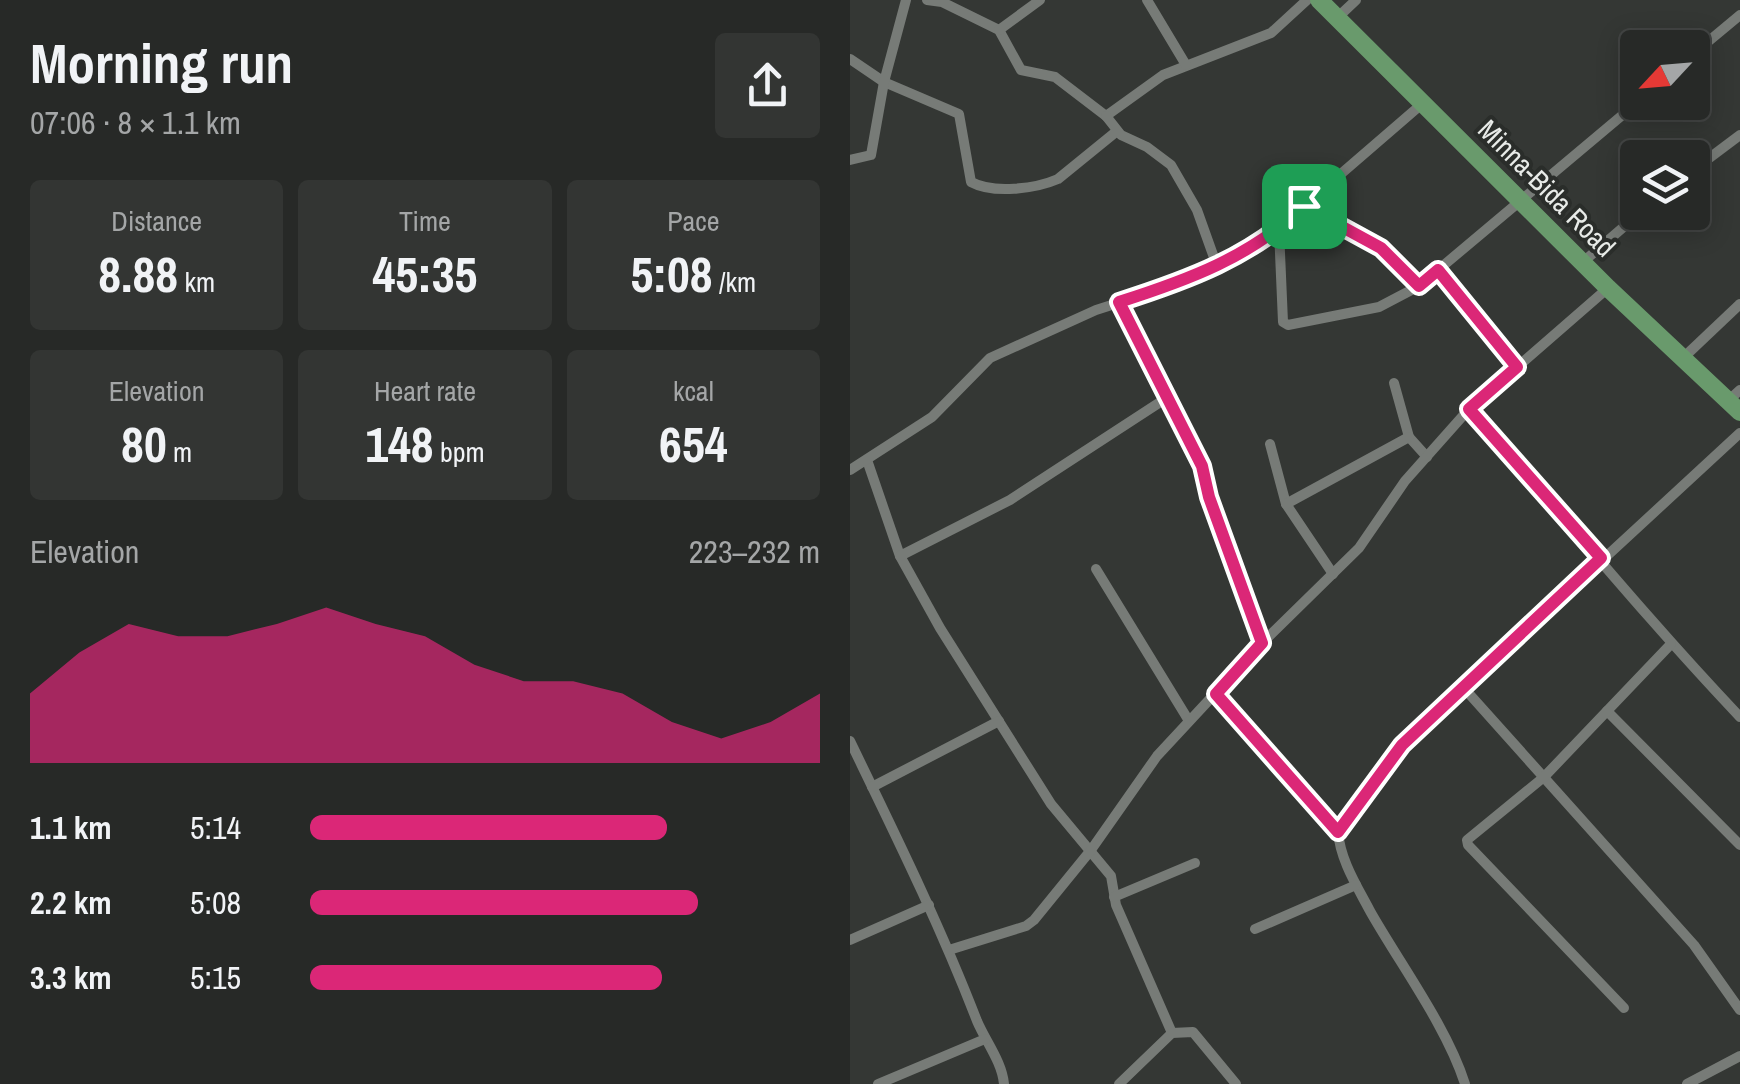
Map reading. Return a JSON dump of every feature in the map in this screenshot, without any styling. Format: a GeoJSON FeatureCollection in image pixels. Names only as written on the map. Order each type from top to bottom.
{"type":"FeatureCollection","features":[{"type":"Feature","properties":{"kind":"main road","name":"Minna-Bida Road"},"geometry":{"type":"LineString","coordinates":[[1319,0],[1608,288],[1736,401]]}},
{"type":"Feature","properties":{"kind":"street"},"geometry":{"type":"LineString","coordinates":[[850,160],[871,155],[884,82],[906,0]]}},
{"type":"Feature","properties":{"kind":"street"},"geometry":{"type":"LineString","coordinates":[[927,0],[943,1],[999,30],[1021,70],[1055,77],[1106,116],[1117,131],[1170,165],[1196,210],[1217,266]]}},
{"type":"Feature","properties":{"kind":"street"},"geometry":{"type":"LineString","coordinates":[[999,30],[1040,0]]}},
{"type":"Feature","properties":{"kind":"street"},"geometry":{"type":"LineString","coordinates":[[1146,0],[1186,65]]}},
{"type":"Feature","properties":{"kind":"street"},"geometry":{"type":"LineString","coordinates":[[1106,116],[1162,75],[1270,33],[1306,0]]}},
{"type":"Feature","properties":{"kind":"street"},"geometry":{"type":"LineString","coordinates":[[1337,18],[1356,0]]}},
{"type":"Feature","properties":{"kind":"street"},"geometry":{"type":"LineString","coordinates":[[1710,40],[1740,15]]}},
{"type":"Feature","properties":{"kind":"street"},"geometry":{"type":"LineString","coordinates":[[850,59],[884,82],[959,114],[971,182],[977,186],[1017,188],[1048,184],[1117,131]]}},
{"type":"Feature","properties":{"kind":"street"},"geometry":{"type":"LineString","coordinates":[[850,470],[932,417],[990,358],[1119,302],[1196,278],[1279,230],[1344,168],[1423,104]]}},
{"type":"Feature","properties":{"kind":"street"},"geometry":{"type":"LineString","coordinates":[[1279,230],[1281,318],[1288,325],[1379,307],[1419,286],[1620,117]]}},
{"type":"Feature","properties":{"kind":"street"},"geometry":{"type":"LineString","coordinates":[[1710,158],[1740,135]]}},
{"type":"Feature","properties":{"kind":"street"},"geometry":{"type":"LineString","coordinates":[[1304,206],[1381,248],[1419,286]]}},
{"type":"Feature","properties":{"kind":"street"},"geometry":{"type":"LineString","coordinates":[[1583,262],[1620,230]]}},
{"type":"Feature","properties":{"kind":"street"},"geometry":{"type":"LineString","coordinates":[[1438,270],[1517,367]]}},
{"type":"Feature","properties":{"kind":"street"},"geometry":{"type":"LineString","coordinates":[[949,950],[1034,920],[1091,850],[1156,756],[1376,528],[1405,481],[1469,409],[1608,288]]}},
{"type":"Feature","properties":{"kind":"street"},"geometry":{"type":"LineString","coordinates":[[1119,302],[1202,466],[1209,497],[1262,643]]}},
{"type":"Feature","properties":{"kind":"street"},"geometry":{"type":"LineString","coordinates":[[1683,358],[1740,304]]}},
{"type":"Feature","properties":{"kind":"street"},"geometry":{"type":"LineString","coordinates":[[1394,383],[1409,436],[1427,456]]}},
{"type":"Feature","properties":{"kind":"street"},"geometry":{"type":"LineString","coordinates":[[900,556],[1010,500],[1168,397]]}},
{"type":"Feature","properties":{"kind":"street"},"geometry":{"type":"LineString","coordinates":[[1469,409],[1601,558],[1670,644],[1740,717]]}},
{"type":"Feature","properties":{"kind":"street"},"geometry":{"type":"LineString","coordinates":[[1338,832],[1402,745],[1740,433]]}},
{"type":"Feature","properties":{"kind":"street"},"geometry":{"type":"LineString","coordinates":[[1286,504],[1409,436]]}},
{"type":"Feature","properties":{"kind":"street"},"geometry":{"type":"LineString","coordinates":[[1270,444],[1286,504],[1333,574]]}},
{"type":"Feature","properties":{"kind":"street"},"geometry":{"type":"LineString","coordinates":[[867,460],[900,556],[940,628],[1051,804],[1111,876],[1114,897],[1172,1033]]}},
{"type":"Feature","properties":{"kind":"street"},"geometry":{"type":"LineString","coordinates":[[1096,569],[1190,721]]}},
{"type":"Feature","properties":{"kind":"street"},"geometry":{"type":"LineString","coordinates":[[1624,1008],[1468,845],[1470,836],[1544,778],[1670,644]]}},
{"type":"Feature","properties":{"kind":"street"},"geometry":{"type":"LineString","coordinates":[[1462,687],[1694,945],[1740,1010]]}},
{"type":"Feature","properties":{"kind":"street"},"geometry":{"type":"LineString","coordinates":[[1216,694],[1338,832],[1342,854],[1356,886],[1448,1043],[1464,1084]]}},
{"type":"Feature","properties":{"kind":"street"},"geometry":{"type":"LineString","coordinates":[[1607,711],[1740,845]]}},
{"type":"Feature","properties":{"kind":"street"},"geometry":{"type":"LineString","coordinates":[[872,787],[999,721]]}},
{"type":"Feature","properties":{"kind":"street"},"geometry":{"type":"LineString","coordinates":[[850,741],[930,905],[984,1039],[1003,1072],[1004,1084]]}},
{"type":"Feature","properties":{"kind":"street"},"geometry":{"type":"LineString","coordinates":[[1114,897],[1194,863]]}},
{"type":"Feature","properties":{"kind":"street"},"geometry":{"type":"LineString","coordinates":[[1254,928],[1356,886]]}},
{"type":"Feature","properties":{"kind":"street"},"geometry":{"type":"LineString","coordinates":[[850,940],[930,905]]}},
{"type":"Feature","properties":{"kind":"street"},"geometry":{"type":"LineString","coordinates":[[1119,1084],[1172,1033],[1194,1032],[1236,1084]]}},
{"type":"Feature","properties":{"kind":"street"},"geometry":{"type":"LineString","coordinates":[[878,1084],[984,1039]]}},
{"type":"Feature","properties":{"kind":"street"},"geometry":{"type":"LineString","coordinates":[[1687,1084],[1740,1056]]}},
{"type":"Feature","properties":{"kind":"route"},"geometry":{"type":"LineString","coordinates":[[1304,206],[1381,248],[1419,286],[1438,270],[1517,367],[1469,409],[1601,558],[1402,745],[1338,832],[1216,694],[1262,643],[1209,497],[1202,466],[1119,302],[1196,278],[1261,243],[1304,206]]}}]}
